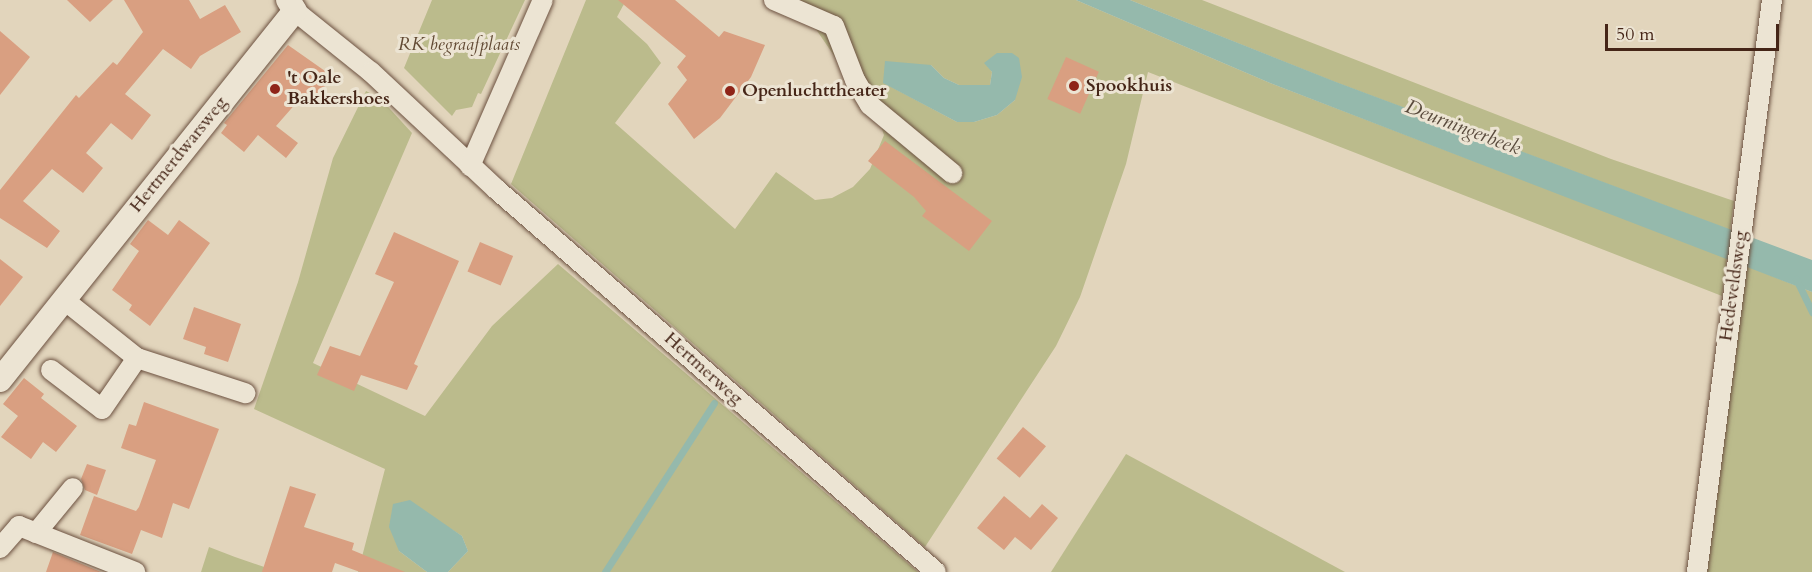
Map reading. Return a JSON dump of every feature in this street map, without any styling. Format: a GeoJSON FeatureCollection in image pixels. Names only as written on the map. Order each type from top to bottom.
{"type":"FeatureCollection","features":[{"type":"Feature","properties":{"kind":"street"},"geometry":{"type":"LineString","coordinates":[[470,166],[543,0]]}},
{"type":"Feature","properties":{"kind":"street"},"geometry":{"type":"LineString","coordinates":[[774,0],[834,26],[852,73],[870,105],[952,173]]}},
{"type":"Feature","properties":{"kind":"street","name":"Hedeveldsweg"},"geometry":{"type":"LineString","coordinates":[[1697,572],[1772,0]]}},
{"type":"Feature","properties":{"kind":"street","name":"Hertmerweg"},"geometry":{"type":"LineString","coordinates":[[292,6],[371,72],[470,166],[936,572]]}},
{"type":"Feature","properties":{"kind":"street","name":"Hertmerdwarsweg"},"geometry":{"type":"LineString","coordinates":[[0,380],[292,6]]}},
{"type":"Feature","properties":{"kind":"street"},"geometry":{"type":"LineString","coordinates":[[63,299],[137,358],[245,393]]}},
{"type":"Feature","properties":{"kind":"street"},"geometry":{"type":"LineString","coordinates":[[51,370],[102,409],[137,358]]}},
{"type":"Feature","properties":{"kind":"street"},"geometry":{"type":"LineString","coordinates":[[36,533],[73,488]]}},
{"type":"Feature","properties":{"kind":"street"},"geometry":{"type":"LineString","coordinates":[[0,548],[19,526],[135,572]]}},
{"type":"Feature","properties":{"kind":"green space","name":"RK begraafplaats"},"geometry":{"type":"Polygon","coordinates":[[[432,0],[525,0],[481,94],[478,93],[472,107],[456,110],[452,116],[404,68],[432,0]]]}},
{"type":"Feature","properties":{"kind":"green space"},"geometry":{"type":"Polygon","coordinates":[[[586,0],[626,0],[617,17],[647,44],[661,63],[615,123],[735,229],[776,172],[815,200],[832,198],[853,187],[870,169],[884,135],[880,123],[796,0],[1076,0],[1270,83],[1727,258],[1722,296],[1148,72],[1126,164],[1080,297],[1056,346],[925,547],[511,184],[586,0]],[[985,62],[992,72],[990,85],[959,85],[944,78],[931,65],[884,83],[957,122],[974,122],[997,115],[1015,100],[985,62]]]}},
{"type":"Feature","properties":{"kind":"green space"},"geometry":{"type":"Polygon","coordinates":[[[1130,0],[1202,0],[1611,159],[1734,201],[1730,230],[1335,82],[1130,0]]]}},
{"type":"Feature","properties":{"kind":"green space"},"geometry":{"type":"Polygon","coordinates":[[[366,91],[380,98],[412,133],[313,363],[425,416],[492,326],[558,264],[918,572],[448,572],[468,551],[462,536],[429,515],[399,551],[427,572],[358,572],[385,469],[254,409],[298,282],[333,158],[366,91]]]}},
{"type":"Feature","properties":{"kind":"green space"},"geometry":{"type":"Polygon","coordinates":[[[1747,266],[1812,292],[1812,572],[1707,572],[1747,266]]]}},
{"type":"Feature","properties":{"kind":"green space"},"geometry":{"type":"Polygon","coordinates":[[[1126,454],[1345,572],[1051,572],[1126,454]]]}},
{"type":"Feature","properties":{"kind":"green space"},"geometry":{"type":"Polygon","coordinates":[[[209,547],[235,557],[279,572],[201,572],[209,547]]]}},
{"type":"Feature","properties":{"kind":"water"},"geometry":{"type":"Polygon","coordinates":[[[1076,0],[1130,0],[1336,82],[1812,260],[1812,292],[1270,83],[1076,0]]]}},
{"type":"Feature","properties":{"kind":"water"},"geometry":{"type":"Polygon","coordinates":[[[997,53],[1012,53],[1019,58],[1022,77],[1015,100],[997,115],[974,122],[957,122],[883,83],[885,61],[931,65],[944,78],[959,85],[990,85],[992,72],[984,63],[997,53]]]}},
{"type":"Feature","properties":{"kind":"water"},"geometry":{"type":"Polygon","coordinates":[[[410,500],[462,536],[468,551],[448,572],[427,572],[399,551],[389,527],[393,504],[410,500]]]}},
{"type":"Feature","properties":{"kind":"building"},"geometry":{"type":"Polygon","coordinates":[[[67,0],[113,0],[90,22],[67,0]]]}},
{"type":"Feature","properties":{"kind":"building"},"geometry":{"type":"Polygon","coordinates":[[[124,0],[189,0],[200,19],[225,5],[241,32],[200,56],[191,69],[163,49],[125,94],[151,115],[132,140],[111,123],[86,153],[103,168],[83,193],[52,169],[23,201],[60,231],[47,248],[0,218],[0,190],[76,95],[79,98],[113,62],[117,65],[143,32],[124,0]]]}},
{"type":"Feature","properties":{"kind":"building"},"geometry":{"type":"Polygon","coordinates":[[[618,0],[675,0],[719,37],[724,31],[765,45],[751,77],[720,118],[694,139],[668,104],[687,80],[677,67],[686,56],[618,0]]]}},
{"type":"Feature","properties":{"kind":"building"},"geometry":{"type":"Polygon","coordinates":[[[0,31],[30,57],[0,95],[0,31]]]}},
{"type":"Feature","properties":{"kind":"building"},"geometry":{"type":"Polygon","coordinates":[[[288,45],[325,71],[325,86],[313,100],[305,93],[276,126],[298,143],[286,158],[258,135],[244,152],[221,133],[227,125],[224,123],[288,45]]]}},
{"type":"Feature","properties":{"kind":"building","name":"Spookhuis"},"geometry":{"type":"Polygon","coordinates":[[[1066,57],[1099,72],[1080,114],[1047,99],[1066,57]]]}},
{"type":"Feature","properties":{"kind":"building"},"geometry":{"type":"Polygon","coordinates":[[[885,141],[992,221],[969,251],[922,216],[926,211],[914,197],[868,161],[885,141]]]}},
{"type":"Feature","properties":{"kind":"building"},"geometry":{"type":"Polygon","coordinates":[[[148,220],[168,235],[179,220],[210,243],[150,326],[129,310],[132,305],[112,290],[139,251],[130,244],[148,220]]]}},
{"type":"Feature","properties":{"kind":"building"},"geometry":{"type":"Polygon","coordinates":[[[394,232],[459,261],[414,364],[418,366],[407,390],[361,375],[354,391],[317,375],[330,346],[360,356],[394,282],[375,274],[394,232]]]}},
{"type":"Feature","properties":{"kind":"building"},"geometry":{"type":"Polygon","coordinates":[[[480,242],[513,256],[501,286],[467,271],[480,242]]]}},
{"type":"Feature","properties":{"kind":"building"},"geometry":{"type":"Polygon","coordinates":[[[0,259],[23,277],[0,306],[0,259]]]}},
{"type":"Feature","properties":{"kind":"building"},"geometry":{"type":"Polygon","coordinates":[[[194,307],[241,324],[228,362],[204,354],[206,347],[183,339],[194,307]]]}},
{"type":"Feature","properties":{"kind":"building"},"geometry":{"type":"Polygon","coordinates":[[[24,378],[44,394],[41,398],[77,426],[56,452],[43,442],[31,459],[1,437],[18,416],[3,404],[24,378]]]}},
{"type":"Feature","properties":{"kind":"building"},"geometry":{"type":"Polygon","coordinates":[[[144,402],[219,429],[189,509],[173,503],[162,538],[141,530],[132,554],[80,535],[94,496],[136,511],[139,507],[156,460],[121,448],[129,424],[136,426],[144,402]]]}},
{"type":"Feature","properties":{"kind":"building"},"geometry":{"type":"Polygon","coordinates":[[[1023,427],[1046,446],[1020,478],[997,458],[1023,427]]]}},
{"type":"Feature","properties":{"kind":"building"},"geometry":{"type":"Polygon","coordinates":[[[87,464],[106,470],[97,495],[85,490],[81,479],[87,464]]]}},
{"type":"Feature","properties":{"kind":"building"},"geometry":{"type":"Polygon","coordinates":[[[290,486],[316,494],[304,527],[354,543],[352,550],[405,572],[360,572],[335,563],[332,572],[262,572],[290,486]]]}},
{"type":"Feature","properties":{"kind":"building"},"geometry":{"type":"Polygon","coordinates":[[[1004,496],[1030,518],[1042,504],[1058,518],[1031,550],[1015,537],[1004,550],[977,528],[1004,496]]]}},
{"type":"Feature","properties":{"kind":"building"},"geometry":{"type":"Polygon","coordinates":[[[53,552],[101,572],[46,572],[53,552]]]}},
{"type":"Feature","properties":{"kind":"waterway"},"geometry":{"type":"LineString","coordinates":[[1796,279],[1812,312]]}},
{"type":"Feature","properties":{"kind":"waterway"},"geometry":{"type":"LineString","coordinates":[[605,572],[714,403]]}},
{"type":"Feature","properties":{"kind":"place","name":"Spookhuis"},"geometry":{"type":"Point","coordinates":[1074,86]}},
{"type":"Feature","properties":{"kind":"place","name":"'t Oale Bakkershoes"},"geometry":{"type":"Point","coordinates":[275,89]}},
{"type":"Feature","properties":{"kind":"place","name":"Openluchttheater"},"geometry":{"type":"Point","coordinates":[730,91]}},
{"type":"Feature","properties":{"kind":"water label","name":"Deurningerbeek"},"geometry":{"type":"Point","coordinates":[1463,127]}}]}
